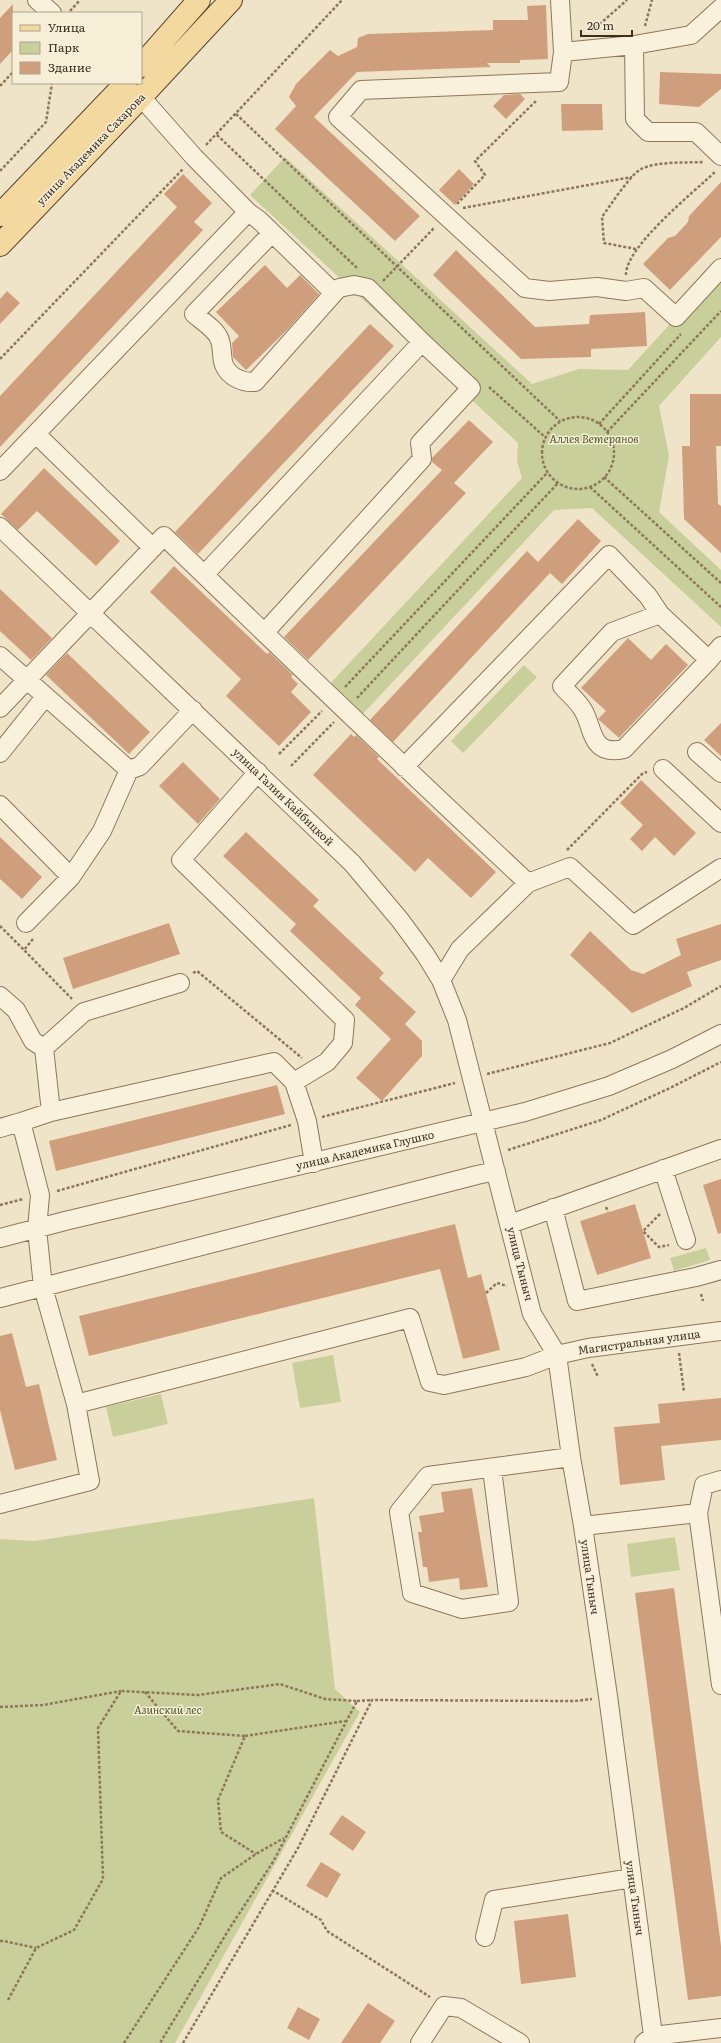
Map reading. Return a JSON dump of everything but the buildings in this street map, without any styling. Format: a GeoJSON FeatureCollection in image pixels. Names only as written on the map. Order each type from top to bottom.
{"type":"FeatureCollection","features":[{"type":"Feature","properties":{"kind":"main road"},"geometry":{"type":"LineString","coordinates":[[142,65],[199,0]]}},
{"type":"Feature","properties":{"kind":"main road","name":"улица Академика Сахарова"},"geometry":{"type":"LineString","coordinates":[[142,82],[231,0]]}},
{"type":"Feature","properties":{"kind":"main road"},"geometry":{"type":"LineString","coordinates":[[0,215],[133,90]]}},
{"type":"Feature","properties":{"kind":"main road","name":"улица Академика Сахарова"},"geometry":{"type":"LineString","coordinates":[[0,245],[133,90]]}},
{"type":"Feature","properties":{"kind":"street"},"geometry":{"type":"LineString","coordinates":[[37,0],[51,12]]}},
{"type":"Feature","properties":{"kind":"street"},"geometry":{"type":"LineString","coordinates":[[560,0],[566,52],[559,82],[361,90],[338,117],[448,213],[525,288],[549,291],[597,287],[626,291],[644,288],[676,317],[721,268]]}},
{"type":"Feature","properties":{"kind":"street"},"geometry":{"type":"LineString","coordinates":[[566,52],[691,36],[721,8]]}},
{"type":"Feature","properties":{"kind":"street"},"geometry":{"type":"LineString","coordinates":[[637,44],[635,119],[648,132],[696,132],[714,163]]}},
{"type":"Feature","properties":{"kind":"street"},"geometry":{"type":"LineString","coordinates":[[133,90],[194,157],[248,212],[334,293]]}},
{"type":"Feature","properties":{"kind":"street"},"geometry":{"type":"LineString","coordinates":[[0,471],[248,212]]}},
{"type":"Feature","properties":{"kind":"street"},"geometry":{"type":"LineString","coordinates":[[265,632],[422,459],[420,443],[471,388],[368,288],[354,285],[339,288],[255,382],[246,383],[238,380],[224,366],[219,337],[194,314],[272,233]]}},
{"type":"Feature","properties":{"kind":"street"},"geometry":{"type":"LineString","coordinates":[[204,575],[422,342]]}},
{"type":"Feature","properties":{"kind":"street"},"geometry":{"type":"LineString","coordinates":[[36,434],[153,548]]}},
{"type":"Feature","properties":{"kind":"street","name":"улица Галии Кайбицкой"},"geometry":{"type":"LineString","coordinates":[[0,527],[352,863],[400,920],[441,980],[457,1020],[483,1122]]}},
{"type":"Feature","properties":{"kind":"street"},"geometry":{"type":"LineString","coordinates":[[0,708],[164,536],[404,767],[528,883]]}},
{"type":"Feature","properties":{"kind":"street"},"geometry":{"type":"LineString","coordinates":[[404,767],[609,555],[648,596],[660,614],[709,660]]}},
{"type":"Feature","properties":{"kind":"street"},"geometry":{"type":"LineString","coordinates":[[660,614],[612,632],[562,686],[583,710],[592,737],[605,749],[613,752],[624,749],[721,646]]}},
{"type":"Feature","properties":{"kind":"street"},"geometry":{"type":"LineString","coordinates":[[0,656],[26,681],[129,770]]}},
{"type":"Feature","properties":{"kind":"street"},"geometry":{"type":"LineString","coordinates":[[0,753],[45,697]]}},
{"type":"Feature","properties":{"kind":"street"},"geometry":{"type":"LineString","coordinates":[[26,923],[71,877],[102,831],[129,770],[140,766],[193,710]]}},
{"type":"Feature","properties":{"kind":"street"},"geometry":{"type":"LineString","coordinates":[[697,752],[721,774]]}},
{"type":"Feature","properties":{"kind":"street"},"geometry":{"type":"LineString","coordinates":[[663,769],[721,823]]}},
{"type":"Feature","properties":{"kind":"street"},"geometry":{"type":"LineString","coordinates":[[258,772],[181,860],[345,1020],[343,1043],[327,1062],[294,1082]]}},
{"type":"Feature","properties":{"kind":"street"},"geometry":{"type":"LineString","coordinates":[[0,806],[71,877]]}},
{"type":"Feature","properties":{"kind":"street"},"geometry":{"type":"LineString","coordinates":[[441,980],[460,949],[528,883],[570,866],[633,925],[721,868]]}},
{"type":"Feature","properties":{"kind":"street"},"geometry":{"type":"LineString","coordinates":[[44,1048],[84,1012],[180,983]]}},
{"type":"Feature","properties":{"kind":"street"},"geometry":{"type":"LineString","coordinates":[[0,996],[16,1010],[33,1041],[44,1048]]}},
{"type":"Feature","properties":{"kind":"street","name":"улица Академика Глушко"},"geometry":{"type":"LineString","coordinates":[[0,1238],[37,1229],[65,1220],[314,1163],[525,1112],[609,1086],[672,1059],[721,1034]]}},
{"type":"Feature","properties":{"kind":"street"},"geometry":{"type":"LineString","coordinates":[[44,1048],[51,1112]]}},
{"type":"Feature","properties":{"kind":"street"},"geometry":{"type":"LineString","coordinates":[[0,1128],[51,1112],[274,1062],[294,1082],[307,1121],[314,1163]]}},
{"type":"Feature","properties":{"kind":"street"},"geometry":{"type":"LineString","coordinates":[[0,1504],[90,1481],[76,1404],[43,1287],[37,1229],[40,1195],[21,1122]]}},
{"type":"Feature","properties":{"kind":"street","name":"улица Тыныч"},"geometry":{"type":"LineString","coordinates":[[483,1122],[532,1314],[557,1355],[571,1457],[583,1526],[608,1696],[632,1878],[650,2041]]}},
{"type":"Feature","properties":{"kind":"street"},"geometry":{"type":"LineString","coordinates":[[510,1224],[721,1149]]}},
{"type":"Feature","properties":{"kind":"street"},"geometry":{"type":"LineString","coordinates":[[663,1169],[686,1240]]}},
{"type":"Feature","properties":{"kind":"street"},"geometry":{"type":"LineString","coordinates":[[0,1298],[477,1174],[496,1172]]}},
{"type":"Feature","properties":{"kind":"street"},"geometry":{"type":"LineString","coordinates":[[553,1208],[576,1300],[696,1277],[721,1270]]}},
{"type":"Feature","properties":{"kind":"street","name":"Магистральная улица"},"geometry":{"type":"LineString","coordinates":[[76,1404],[410,1318],[430,1382],[444,1385],[526,1367],[557,1355],[588,1348],[721,1331]]}},
{"type":"Feature","properties":{"kind":"street"},"geometry":{"type":"LineString","coordinates":[[492,1469],[509,1602],[462,1609],[412,1594],[399,1512],[428,1476],[492,1469],[571,1457]]}},
{"type":"Feature","properties":{"kind":"street"},"geometry":{"type":"LineString","coordinates":[[721,1480],[704,1485],[698,1513],[721,1686]]}},
{"type":"Feature","properties":{"kind":"street"},"geometry":{"type":"LineString","coordinates":[[583,1526],[698,1513]]}},
{"type":"Feature","properties":{"kind":"street"},"geometry":{"type":"LineString","coordinates":[[485,1937],[494,1900],[632,1878]]}},
{"type":"Feature","properties":{"kind":"street"},"geometry":{"type":"LineString","coordinates":[[420,2043],[453,2007],[520,2043]]}},
{"type":"Feature","properties":{"kind":"street"},"geometry":{"type":"LineString","coordinates":[[650,2041],[721,2028]]}},
{"type":"Feature","properties":{"kind":"path"},"geometry":{"type":"LineString","coordinates":[[69,12],[80,0]]}},
{"type":"Feature","properties":{"kind":"path"},"geometry":{"type":"LineString","coordinates":[[0,359],[236,114],[342,0]]}},
{"type":"Feature","properties":{"kind":"path"},"geometry":{"type":"LineString","coordinates":[[566,52],[627,0]]}},
{"type":"Feature","properties":{"kind":"path"},"geometry":{"type":"LineString","coordinates":[[637,44],[652,0]]}},
{"type":"Feature","properties":{"kind":"path"},"geometry":{"type":"LineString","coordinates":[[0,86],[12,73]]}},
{"type":"Feature","properties":{"kind":"path"},"geometry":{"type":"LineString","coordinates":[[382,282],[485,175],[475,162],[545,92],[544,82]]}},
{"type":"Feature","properties":{"kind":"path"},"geometry":{"type":"LineString","coordinates":[[0,171],[46,122],[52,84]]}},
{"type":"Feature","properties":{"kind":"path"},"geometry":{"type":"LineString","coordinates":[[236,114],[560,421]]}},
{"type":"Feature","properties":{"kind":"path"},"geometry":{"type":"LineString","coordinates":[[636,249],[604,243],[602,217],[632,177],[640,170],[655,165],[714,163]]}},
{"type":"Feature","properties":{"kind":"path"},"geometry":{"type":"LineString","coordinates":[[626,291],[625,267],[636,249],[714,163]]}},
{"type":"Feature","properties":{"kind":"path"},"geometry":{"type":"LineString","coordinates":[[448,213],[632,177]]}},
{"type":"Feature","properties":{"kind":"path"},"geometry":{"type":"LineString","coordinates":[[607,432],[721,311]]}},
{"type":"Feature","properties":{"kind":"path"},"geometry":{"type":"LineString","coordinates":[[599,424],[684,331]]}},
{"type":"Feature","properties":{"kind":"path"},"geometry":{"type":"LineString","coordinates":[[0,353],[3,356]]}},
{"type":"Feature","properties":{"kind":"path"},"geometry":{"type":"LineString","coordinates":[[580,417],[590,419],[599,424],[612,440],[614,450],[610,469],[604,477],[590,486],[580,488],[569,487],[558,482],[548,472],[544,465],[542,453],[544,441],[552,428],[560,421],[580,417]]}},
{"type":"Feature","properties":{"kind":"path"},"geometry":{"type":"LineString","coordinates":[[291,766],[340,704],[548,472]]}},
{"type":"Feature","properties":{"kind":"path"},"geometry":{"type":"LineString","coordinates":[[604,477],[721,583]]}},
{"type":"Feature","properties":{"kind":"path"},"geometry":{"type":"LineString","coordinates":[[279,754],[340,704],[558,482]]}},
{"type":"Feature","properties":{"kind":"path"},"geometry":{"type":"LineString","coordinates":[[590,486],[721,607]]}},
{"type":"Feature","properties":{"kind":"path"},"geometry":{"type":"LineString","coordinates":[[570,866],[565,852],[643,773],[663,769]]}},
{"type":"Feature","properties":{"kind":"path"},"geometry":{"type":"LineString","coordinates":[[24,950],[36,934],[26,923]]}},
{"type":"Feature","properties":{"kind":"path"},"geometry":{"type":"LineString","coordinates":[[0,926],[84,1012]]}},
{"type":"Feature","properties":{"kind":"path"},"geometry":{"type":"LineString","coordinates":[[180,983],[196,970],[316,1070]]}},
{"type":"Feature","properties":{"kind":"path"},"geometry":{"type":"LineString","coordinates":[[487,1074],[610,1043],[684,1008],[721,986]]}},
{"type":"Feature","properties":{"kind":"path"},"geometry":{"type":"LineString","coordinates":[[508,1150],[601,1120],[670,1088],[721,1062]]}},
{"type":"Feature","properties":{"kind":"path"},"geometry":{"type":"LineString","coordinates":[[0,1205],[307,1121],[456,1083]]}},
{"type":"Feature","properties":{"kind":"path"},"geometry":{"type":"LineString","coordinates":[[643,1231],[659,1247],[686,1240]]}},
{"type":"Feature","properties":{"kind":"path"},"geometry":{"type":"LineString","coordinates":[[486,1293],[497,1283]]}},
{"type":"Feature","properties":{"kind":"path"},"geometry":{"type":"LineString","coordinates":[[677,1336],[684,1392]]}},
{"type":"Feature","properties":{"kind":"path"},"geometry":{"type":"LineString","coordinates":[[589,1358],[598,1377]]}},
{"type":"Feature","properties":{"kind":"path"},"geometry":{"type":"LineString","coordinates":[[0,1707],[43,1706],[122,1691],[198,1695],[280,1684],[325,1699],[357,1701],[575,1702],[608,1696]]}},
{"type":"Feature","properties":{"kind":"path"},"geometry":{"type":"LineString","coordinates":[[8,2000],[36,1948],[74,1930],[103,1879],[98,1728],[122,1691]]}},
{"type":"Feature","properties":{"kind":"path"},"geometry":{"type":"LineString","coordinates":[[145,1692],[178,1731],[245,1736],[346,1721]]}},
{"type":"Feature","properties":{"kind":"path"},"geometry":{"type":"LineString","coordinates":[[182,2043],[298,1848],[372,1700]]}},
{"type":"Feature","properties":{"kind":"path"},"geometry":{"type":"LineString","coordinates":[[160,2043],[231,1926],[273,1862],[357,1701]]}},
{"type":"Feature","properties":{"kind":"path"},"geometry":{"type":"LineString","coordinates":[[245,1736],[218,1800],[221,1832],[256,1854]]}},
{"type":"Feature","properties":{"kind":"path"},"geometry":{"type":"LineString","coordinates":[[124,2043],[199,1927],[221,1878],[256,1854],[285,1838]]}},
{"type":"Feature","properties":{"kind":"path"},"geometry":{"type":"LineString","coordinates":[[272,1890],[321,1920],[327,1931],[453,2007]]}},
{"type":"Feature","properties":{"kind":"path"},"geometry":{"type":"LineString","coordinates":[[0,1941],[36,1948]]}},
{"type":"Feature","properties":{"kind":"green space","name":"Аллея Ветеранов"},"geometry":{"type":"Polygon","coordinates":[[[285,157],[532,384],[579,369],[628,370],[721,268],[721,337],[659,406],[669,456],[659,512],[721,570],[721,627],[592,508],[554,510],[359,718],[326,688],[522,478],[517,461],[518,443],[250,195],[285,157]]]}},
{"type":"Feature","properties":{"kind":"green space"},"geometry":{"type":"Polygon","coordinates":[[[524,665],[537,677],[463,753],[451,741],[524,665]]]}},
{"type":"Feature","properties":{"kind":"green space"},"geometry":{"type":"Polygon","coordinates":[[[706,1248],[710,1260],[674,1271],[670,1258],[706,1248]]]}},
{"type":"Feature","properties":{"kind":"green space"},"geometry":{"type":"Polygon","coordinates":[[[333,1355],[341,1402],[300,1408],[292,1363],[333,1355]]]}},
{"type":"Feature","properties":{"kind":"green space"},"geometry":{"type":"Polygon","coordinates":[[[161,1394],[168,1424],[113,1437],[106,1407],[161,1394]]]}},
{"type":"Feature","properties":{"kind":"green space","name":"Азинский лес"},"geometry":{"type":"Polygon","coordinates":[[[314,1498],[335,1689],[360,1712],[175,2043],[0,2043],[0,1539],[35,1541],[314,1498]]]}},
{"type":"Feature","properties":{"kind":"green space"},"geometry":{"type":"Polygon","coordinates":[[[675,1537],[680,1570],[631,1577],[627,1544],[675,1537]]]}}]}
